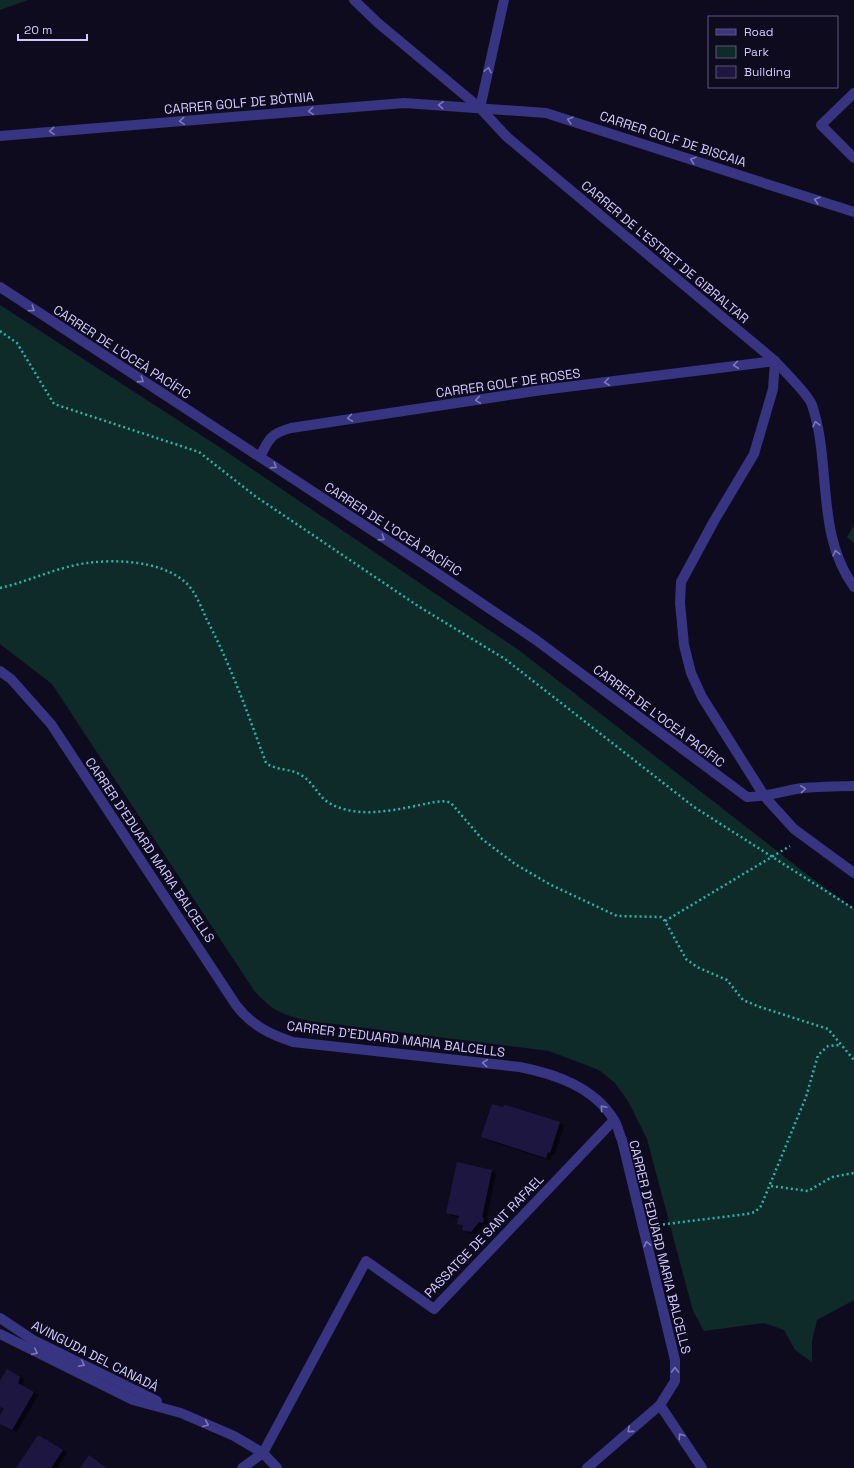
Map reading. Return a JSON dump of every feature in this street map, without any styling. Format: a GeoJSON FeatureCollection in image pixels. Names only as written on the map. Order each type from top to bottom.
{"type":"FeatureCollection","features":[{"type":"Feature","properties":{"kind":"street","name":"CARRER DE L'ESTRET DE GIBRALTAR"},"geometry":{"type":"LineString","coordinates":[[354,0],[378,23],[480,108],[506,138],[775,360],[812,403],[821,446],[828,517],[838,561],[854,587]]}},
{"type":"Feature","properties":{"kind":"street"},"geometry":{"type":"LineString","coordinates":[[480,108],[504,0]]}},
{"type":"Feature","properties":{"kind":"street"},"geometry":{"type":"LineString","coordinates":[[854,93],[821,125],[854,158]]}},
{"type":"Feature","properties":{"kind":"street","name":"CARRER GOLF DE BÒTNIA"},"geometry":{"type":"LineString","coordinates":[[0,136],[404,103],[480,108]]}},
{"type":"Feature","properties":{"kind":"street","name":"CARRER GOLF DE BISCAIA"},"geometry":{"type":"LineString","coordinates":[[480,108],[546,113],[854,212]]}},
{"type":"Feature","properties":{"kind":"street","name":"CARRER DE L'OCEÀ PACÍFIC"},"geometry":{"type":"LineString","coordinates":[[0,287],[536,640],[747,797],[765,797]]}},
{"type":"Feature","properties":{"kind":"street"},"geometry":{"type":"LineString","coordinates":[[775,360],[773,389],[754,454],[714,521],[681,582],[680,603],[684,645],[691,673],[712,715],[765,797],[783,818],[805,837],[854,873]]}},
{"type":"Feature","properties":{"kind":"street","name":"CARRER GOLF DE ROSES"},"geometry":{"type":"LineString","coordinates":[[260,457],[269,439],[278,431],[291,428],[542,390],[775,360]]}},
{"type":"Feature","properties":{"kind":"street","name":"CARRER D'EDUARD MARIA BALCELLS"},"geometry":{"type":"LineString","coordinates":[[0,671],[11,679],[51,724],[236,1005],[246,1018],[262,1030],[293,1042],[520,1067],[543,1072],[578,1086],[598,1102],[614,1120],[622,1140],[675,1360],[675,1381],[660,1405],[587,1468]]}},
{"type":"Feature","properties":{"kind":"street"},"geometry":{"type":"LineString","coordinates":[[765,797],[784,791],[802,788],[854,786]]}},
{"type":"Feature","properties":{"kind":"street","name":"PASSATGE DE SANT RAFAEL"},"geometry":{"type":"LineString","coordinates":[[242,1468],[262,1454],[366,1261],[434,1309],[614,1120]]}},
{"type":"Feature","properties":{"kind":"street","name":"AVINGUDA DEL CANADÀ"},"geometry":{"type":"LineString","coordinates":[[0,1318],[33,1340],[182,1413],[234,1436],[262,1454],[277,1468]]}},
{"type":"Feature","properties":{"kind":"street","name":"AVINGUDA DEL CANADÀ"},"geometry":{"type":"LineString","coordinates":[[0,1334],[133,1400],[182,1413]]}},
{"type":"Feature","properties":{"kind":"street"},"geometry":{"type":"LineString","coordinates":[[660,1405],[702,1468]]}},
{"type":"Feature","properties":{"kind":"path"},"geometry":{"type":"LineString","coordinates":[[0,330],[17,343],[54,404],[199,452],[255,496],[418,606],[505,659],[694,807],[854,909]]}},
{"type":"Feature","properties":{"kind":"path"},"geometry":{"type":"LineString","coordinates":[[0,588],[57,569],[88,563],[124,562],[155,566],[174,575],[185,582],[196,596],[233,673],[266,763],[273,768],[300,774],[330,803],[351,810],[368,813],[446,801],[451,803],[482,839],[516,864],[551,885],[617,916],[632,917],[649,915],[661,917],[665,921],[686,959],[697,967],[727,980],[743,1000],[828,1029],[854,1060]]}},
{"type":"Feature","properties":{"kind":"path"},"geometry":{"type":"LineString","coordinates":[[665,921],[805,837]]}},
{"type":"Feature","properties":{"kind":"path"},"geometry":{"type":"LineString","coordinates":[[643,1226],[755,1212],[761,1206],[771,1186],[806,1097],[818,1055],[828,1046],[842,1045]]}},
{"type":"Feature","properties":{"kind":"path"},"geometry":{"type":"LineString","coordinates":[[771,1186],[808,1191],[832,1177],[854,1173]]}},
{"type":"Feature","properties":{"kind":"green space"},"geometry":{"type":"Polygon","coordinates":[[[0,0],[28,0],[0,10],[0,0]]]}},
{"type":"Feature","properties":{"kind":"green space"},"geometry":{"type":"Polygon","coordinates":[[[0,305],[224,450],[520,651],[813,879],[854,909],[854,1300],[817,1320],[812,1341],[812,1362],[795,1350],[784,1330],[764,1323],[704,1331],[693,1311],[647,1139],[628,1101],[615,1083],[599,1070],[549,1051],[310,1021],[280,1012],[268,1004],[255,992],[52,684],[0,644],[0,305]]]}},
{"type":"Feature","properties":{"kind":"green space"},"geometry":{"type":"Polygon","coordinates":[[[854,525],[854,543],[847,537],[854,525]]]}},
{"type":"Feature","properties":{"kind":"building"},"geometry":{"type":"Polygon","coordinates":[[[492,1104],[503,1107],[504,1105],[512,1107],[560,1122],[550,1153],[548,1152],[546,1158],[481,1137],[492,1104]]]}},
{"type":"Feature","properties":{"kind":"building"},"geometry":{"type":"Polygon","coordinates":[[[457,1162],[492,1170],[482,1217],[484,1218],[483,1223],[479,1222],[471,1232],[462,1230],[463,1225],[457,1224],[459,1216],[446,1213],[457,1162]]]}},
{"type":"Feature","properties":{"kind":"building"},"geometry":{"type":"Polygon","coordinates":[[[7,1369],[20,1377],[18,1383],[34,1392],[12,1430],[0,1424],[0,1415],[4,1409],[0,1407],[0,1381],[7,1369]]]}},
{"type":"Feature","properties":{"kind":"building"},"geometry":{"type":"Polygon","coordinates":[[[38,1435],[63,1450],[51,1468],[16,1468],[38,1435]]]}},
{"type":"Feature","properties":{"kind":"building"},"geometry":{"type":"Polygon","coordinates":[[[89,1455],[107,1468],[80,1468],[89,1455]]]}}]}
